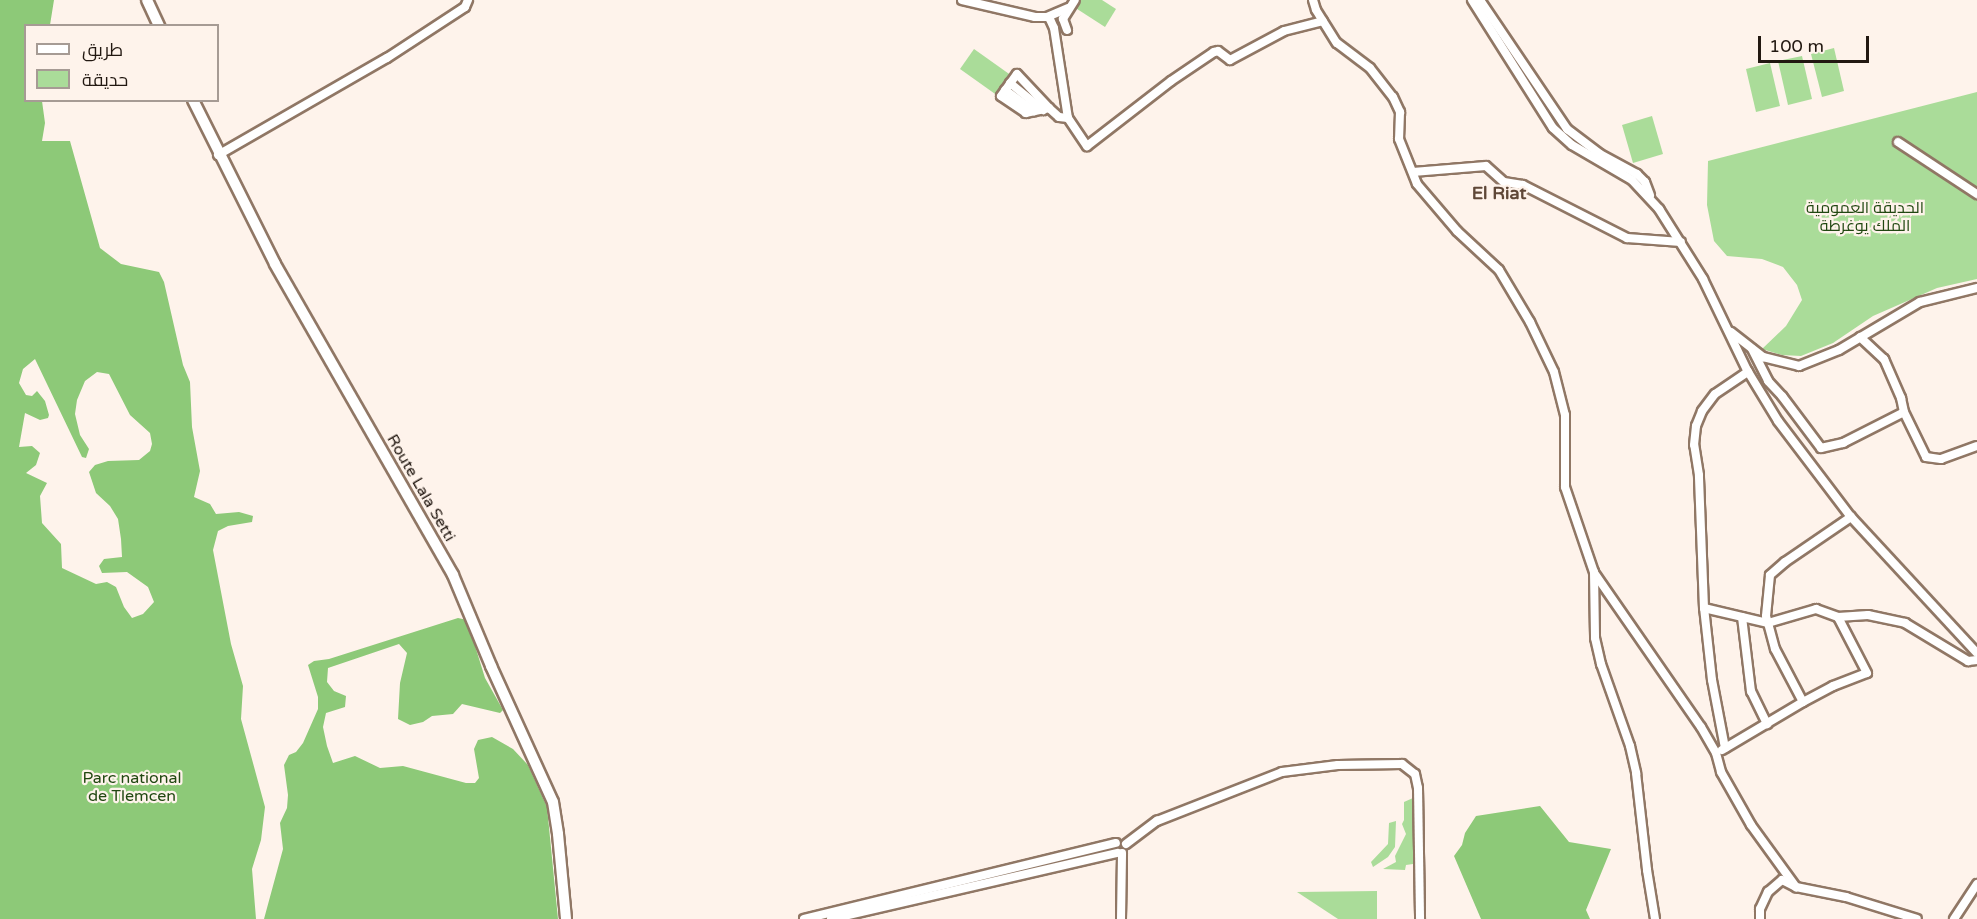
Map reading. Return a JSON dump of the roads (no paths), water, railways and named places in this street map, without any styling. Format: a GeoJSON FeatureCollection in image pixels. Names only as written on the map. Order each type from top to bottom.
{"type":"FeatureCollection","features":[{"type":"Feature","properties":{"kind":"main road"},"geometry":{"type":"LineString","coordinates":[[147,0],[158,24]]}},
{"type":"Feature","properties":{"kind":"main road","name":"Route Lala Setti"},"geometry":{"type":"LineString","coordinates":[[194,102],[218,155],[275,264],[453,575],[500,688],[553,802],[565,917]]}},
{"type":"Feature","properties":{"kind":"street"},"geometry":{"type":"LineString","coordinates":[[218,155],[387,58],[458,11],[468,0]]}},
{"type":"Feature","properties":{"kind":"street"},"geometry":{"type":"LineString","coordinates":[[962,0],[1035,17],[1049,17],[1068,8]]}},
{"type":"Feature","properties":{"kind":"street"},"geometry":{"type":"LineString","coordinates":[[1067,30],[1063,19],[1075,0]]}},
{"type":"Feature","properties":{"kind":"street"},"geometry":{"type":"LineString","coordinates":[[1313,0],[1337,43],[1370,68],[1393,97],[1400,112],[1400,139],[1417,183],[1457,231],[1499,270],[1530,322],[1554,372],[1565,415],[1565,487],[1594,572],[1665,673],[1716,753],[1721,772],[1750,825],[1796,887]]}},
{"type":"Feature","properties":{"kind":"street"},"geometry":{"type":"LineString","coordinates":[[1472,0],[1553,128],[1572,145],[1632,180],[1651,200],[1681,242],[1715,302],[1748,372],[1778,421],[1851,517],[1977,653]]}},
{"type":"Feature","properties":{"kind":"street"},"geometry":{"type":"LineString","coordinates":[[1480,0],[1567,129],[1600,154],[1636,174],[1645,182],[1651,200]]}},
{"type":"Feature","properties":{"kind":"street"},"geometry":{"type":"LineString","coordinates":[[1049,17],[1054,28],[1068,118],[1087,146],[1171,81],[1214,52],[1218,51],[1230,60],[1284,31],[1323,21]]}},
{"type":"Feature","properties":{"kind":"street"},"geometry":{"type":"LineString","coordinates":[[1007,87],[1014,76],[1019,75],[1046,109]]}},
{"type":"Feature","properties":{"kind":"street"},"geometry":{"type":"LineString","coordinates":[[1007,87],[1059,117],[1068,118]]}},
{"type":"Feature","properties":{"kind":"street"},"geometry":{"type":"LineString","coordinates":[[1007,87],[1034,111],[1046,109]]}},
{"type":"Feature","properties":{"kind":"street"},"geometry":{"type":"LineString","coordinates":[[1898,142],[1977,194]]}},
{"type":"Feature","properties":{"kind":"street"},"geometry":{"type":"LineString","coordinates":[[1413,172],[1486,166],[1504,182],[1523,185],[1627,238],[1681,242]]}},
{"type":"Feature","properties":{"kind":"street"},"geometry":{"type":"LineString","coordinates":[[1725,327],[1763,357],[1799,366],[1839,350],[1920,302],[1977,288]]}},
{"type":"Feature","properties":{"kind":"street"},"geometry":{"type":"LineString","coordinates":[[1860,337],[1884,359],[1901,398],[1904,412],[1926,457],[1941,459],[1977,446]]}},
{"type":"Feature","properties":{"kind":"street"},"geometry":{"type":"LineString","coordinates":[[1752,349],[1767,381],[1782,396],[1821,448],[1843,443],[1904,412]]}},
{"type":"Feature","properties":{"kind":"street"},"geometry":{"type":"LineString","coordinates":[[1725,748],[1712,680],[1704,608],[1699,475],[1694,446],[1696,426],[1702,411],[1715,394],[1748,372]]}},
{"type":"Feature","properties":{"kind":"street"},"geometry":{"type":"LineString","coordinates":[[1803,702],[1775,649],[1768,623],[1770,575],[1785,562],[1851,517]]}},
{"type":"Feature","properties":{"kind":"street"},"geometry":{"type":"LineString","coordinates":[[1594,572],[1595,638],[1601,664],[1630,746],[1636,773],[1655,919]]}},
{"type":"Feature","properties":{"kind":"street"},"geometry":{"type":"LineString","coordinates":[[1704,608],[1768,623],[1816,609],[1838,617],[1868,615],[1905,623],[1968,661],[1977,660]]}},
{"type":"Feature","properties":{"kind":"street"},"geometry":{"type":"LineString","coordinates":[[1742,617],[1751,691],[1767,723]]}},
{"type":"Feature","properties":{"kind":"street"},"geometry":{"type":"LineString","coordinates":[[1716,753],[1833,686],[1867,673],[1838,617]]}},
{"type":"Feature","properties":{"kind":"street"},"geometry":{"type":"LineString","coordinates":[[1126,844],[1157,821],[1225,792],[1282,772],[1338,765],[1402,764],[1415,774],[1418,788],[1420,919]]}},
{"type":"Feature","properties":{"kind":"street"},"geometry":{"type":"LineString","coordinates":[[804,919],[1121,840],[1126,844],[1127,849],[1120,853],[831,919]]}},
{"type":"Feature","properties":{"kind":"street"},"geometry":{"type":"LineString","coordinates":[[1116,843],[1114,848],[1120,853],[1121,919]]}},
{"type":"Feature","properties":{"kind":"street"},"geometry":{"type":"LineString","coordinates":[[1760,919],[1760,909],[1768,892],[1782,880],[1796,887],[1917,919]]}},
{"type":"Feature","properties":{"kind":"street"},"geometry":{"type":"LineString","coordinates":[[1954,919],[1977,884]]}},
{"type":"Feature","properties":{"kind":"district","name":"El Riat"},"geometry":{"type":"Point","coordinates":[1499,193]}},
{"type":"Feature","properties":{"kind":"park label","name":"الحديقة العمومية الملك يوغرطة"},"geometry":{"type":"Point","coordinates":[1865,217]}},
{"type":"Feature","properties":{"kind":"park label","name":"Parc national de Tlemcen"},"geometry":{"type":"Point","coordinates":[132,787]}}]}
